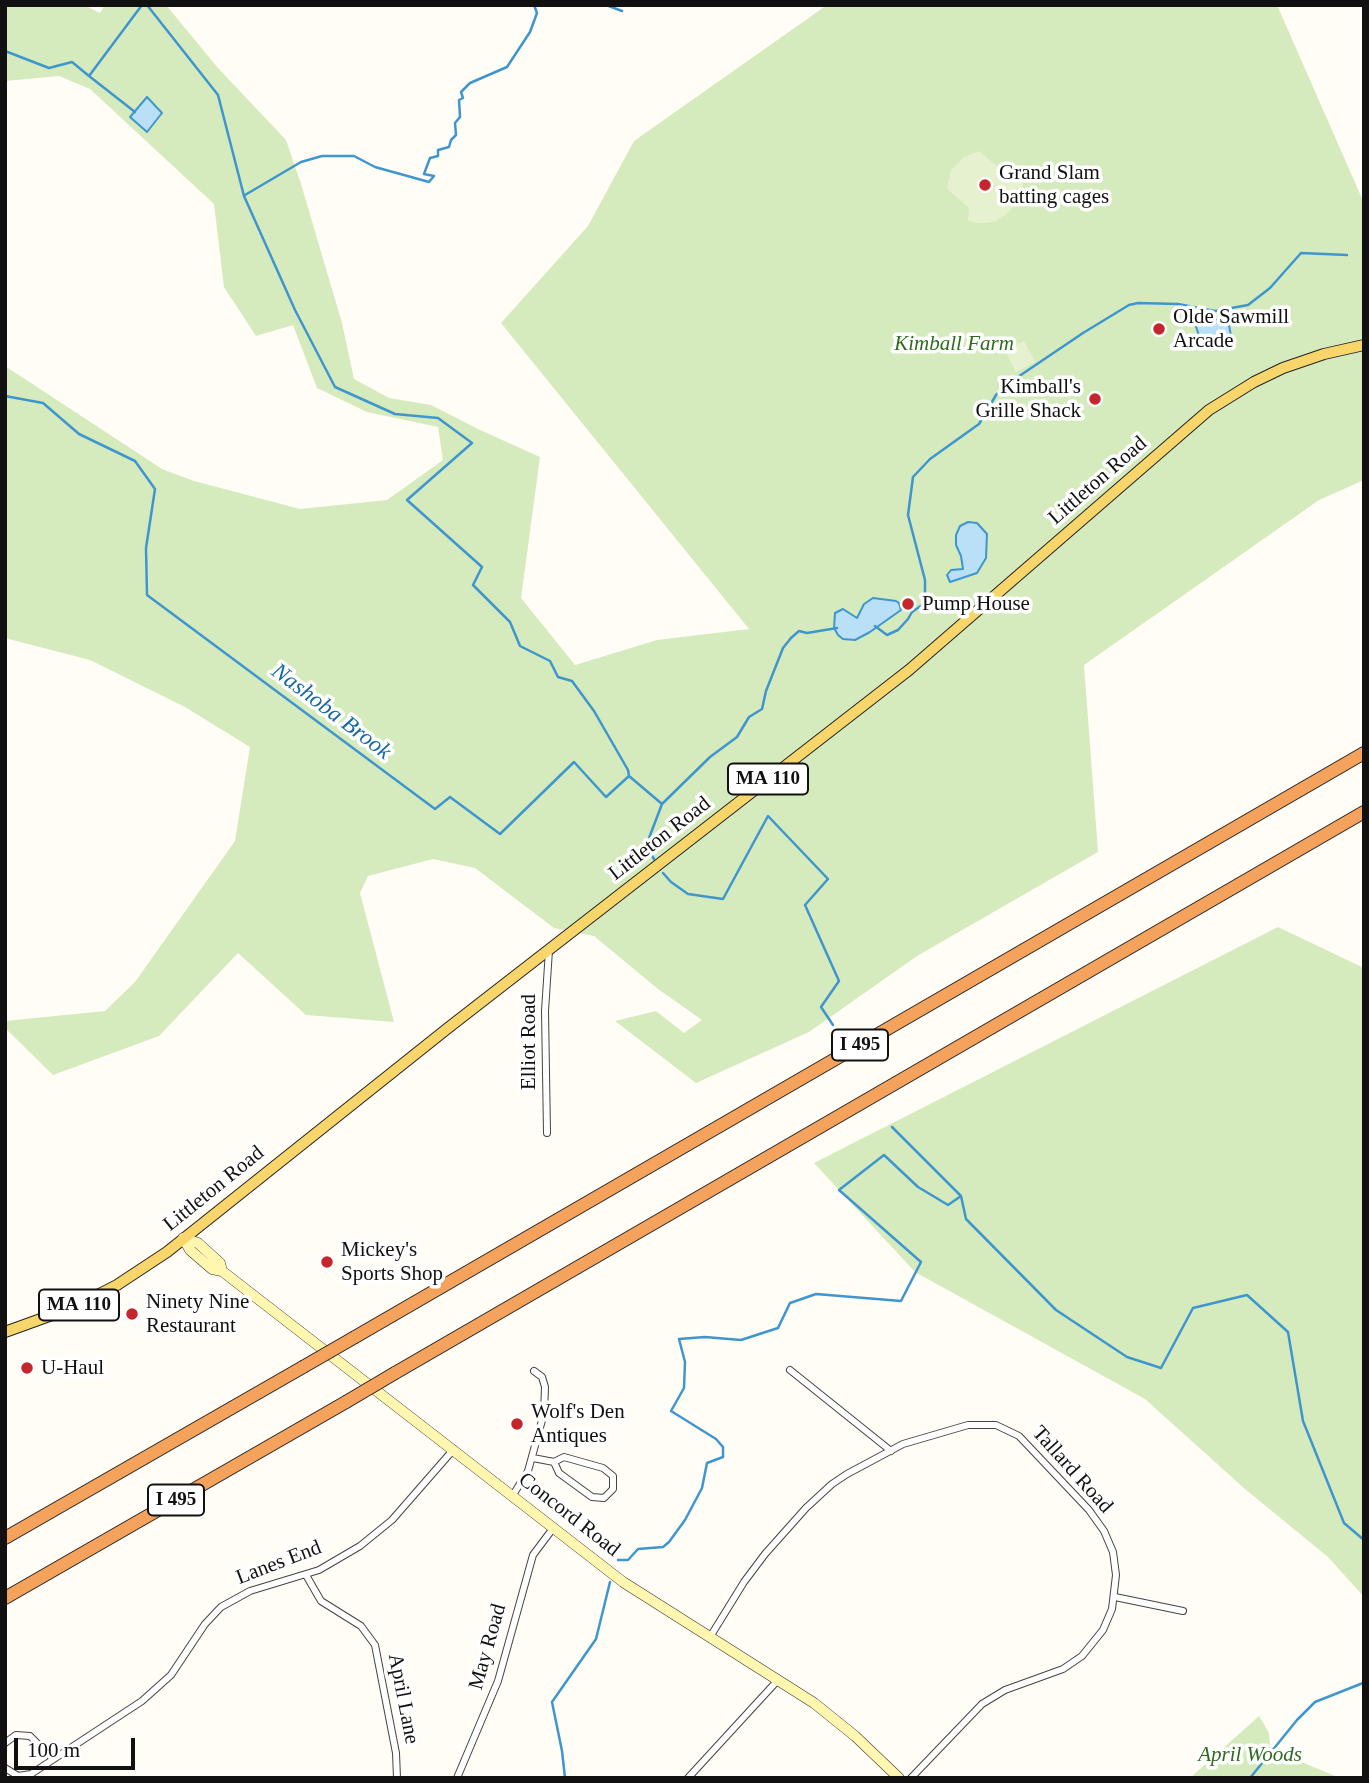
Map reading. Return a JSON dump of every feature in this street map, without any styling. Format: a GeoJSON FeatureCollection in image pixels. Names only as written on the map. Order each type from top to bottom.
{"type":"FeatureCollection","features":[{"type":"Feature","properties":{"kind":"highway","name":"I 495"},"geometry":{"type":"LineString","coordinates":[[5,1538],[1364,753]]}},
{"type":"Feature","properties":{"kind":"highway","name":"I 495"},"geometry":{"type":"LineString","coordinates":[[5,1598],[1364,812]]}},
{"type":"Feature","properties":{"kind":"main road","name":"Littleton Road"},"geometry":{"type":"LineString","coordinates":[[5,1332],[52,1316],[102,1293],[167,1252],[919,662],[1209,410],[1254,382],[1283,368],[1324,354],[1364,345]]}},
{"type":"Feature","properties":{"kind":"main road","name":"Concord Road"},"geometry":{"type":"LineString","coordinates":[[183,1238],[190,1250],[212,1269],[222,1271],[623,1582],[829,1714],[899,1778]]}},
{"type":"Feature","properties":{"kind":"street","name":"Elliot Road"},"geometry":{"type":"LineString","coordinates":[[547,1133],[545,1011],[549,950]]}},
{"type":"Feature","properties":{"kind":"street"},"geometry":{"type":"LineString","coordinates":[[790,1370],[891,1451]]}},
{"type":"Feature","properties":{"kind":"street"},"geometry":{"type":"LineString","coordinates":[[513,1495],[524,1481],[533,1458],[544,1413],[544,1382],[534,1371]]}},
{"type":"Feature","properties":{"kind":"street","name":"Tallard Road"},"geometry":{"type":"LineString","coordinates":[[710,1637],[754,1568],[806,1508],[832,1484],[920,1437],[978,1424],[996,1425],[1019,1436],[1089,1510],[1104,1531],[1115,1563],[1115,1597],[1103,1630],[1082,1656],[1063,1669],[1005,1690],[982,1704],[911,1778]]}},
{"type":"Feature","properties":{"kind":"street","name":"Lanes End"},"geometry":{"type":"LineString","coordinates":[[5,1768],[12,1774],[25,1776],[142,1701],[176,1668],[205,1624],[221,1607],[250,1591],[306,1575],[348,1554],[384,1529],[454,1449]]}},
{"type":"Feature","properties":{"kind":"street"},"geometry":{"type":"LineString","coordinates":[[533,1458],[554,1462],[564,1457],[603,1468],[613,1476],[613,1489],[604,1498],[592,1497],[559,1473],[554,1462]]}},
{"type":"Feature","properties":{"kind":"street","name":"May Road"},"geometry":{"type":"LineString","coordinates":[[457,1778],[498,1681],[533,1555],[554,1527]]}},
{"type":"Feature","properties":{"kind":"street","name":"April Lane"},"geometry":{"type":"LineString","coordinates":[[306,1575],[321,1601],[361,1626],[375,1645],[396,1753],[397,1778]]}},
{"type":"Feature","properties":{"kind":"street"},"geometry":{"type":"LineString","coordinates":[[1115,1597],[1183,1611]]}},
{"type":"Feature","properties":{"kind":"street"},"geometry":{"type":"LineString","coordinates":[[688,1778],[778,1680]]}},
{"type":"Feature","properties":{"kind":"street"},"geometry":{"type":"LineString","coordinates":[[5,1743],[16,1735],[30,1736],[53,1759]]}},
{"type":"Feature","properties":{"kind":"green space","name":"Kimball Farm"},"geometry":{"type":"Polygon","coordinates":[[[5,5],[84,5],[100,13],[105,5],[166,5],[218,68],[286,140],[342,323],[354,379],[389,398],[431,405],[540,457],[521,598],[575,665],[657,640],[749,629],[501,323],[588,226],[634,141],[827,5],[1277,5],[1364,203],[1364,480],[1319,500],[1084,665],[1098,852],[917,956],[809,1032],[696,1083],[615,1021],[656,1011],[684,1033],[702,1020],[658,989],[594,936],[554,928],[475,868],[433,859],[368,876],[360,893],[394,1022],[306,1015],[238,953],[159,1036],[53,1075],[5,1028],[5,1021],[105,1011],[135,982],[235,841],[250,747],[185,707],[90,660],[5,638],[5,366],[162,469],[194,481],[300,509],[387,500],[443,460],[438,427],[367,412],[317,388],[293,325],[256,336],[224,287],[214,204],[90,89],[59,76],[5,81],[5,5]]]}},
{"type":"Feature","properties":{"kind":"green space","name":"Grand Slam batting cages"},"geometry":{"type":"Polygon","coordinates":[[[979,151],[1008,175],[1021,173],[1023,183],[1021,195],[1009,212],[996,221],[985,223],[968,220],[969,208],[947,189],[951,170],[964,157],[979,151]]]}},
{"type":"Feature","properties":{"kind":"green space"},"geometry":{"type":"Polygon","coordinates":[[[1024,341],[1035,362],[1016,372],[1005,350],[1024,341]]]}},
{"type":"Feature","properties":{"kind":"green space"},"geometry":{"type":"Polygon","coordinates":[[[1278,927],[1364,968],[1364,1597],[1328,1557],[1245,1489],[1145,1399],[915,1272],[814,1163],[1278,927]]]}},
{"type":"Feature","properties":{"kind":"green space","name":"April Woods"},"geometry":{"type":"Polygon","coordinates":[[[1259,1716],[1269,1733],[1270,1747],[1340,1778],[1190,1778],[1259,1716]]]}},
{"type":"Feature","properties":{"kind":"water"},"geometry":{"type":"Polygon","coordinates":[[[147,97],[162,113],[147,132],[130,117],[147,97]]]}},
{"type":"Feature","properties":{"kind":"water"},"geometry":{"type":"Polygon","coordinates":[[[1201,318],[1228,320],[1231,336],[1220,343],[1201,341],[1195,324],[1201,318]]]}},
{"type":"Feature","properties":{"kind":"water"},"geometry":{"type":"Polygon","coordinates":[[[968,522],[977,523],[987,534],[986,558],[977,573],[950,582],[947,575],[951,570],[963,569],[956,535],[960,526],[968,522]]]}},
{"type":"Feature","properties":{"kind":"water"},"geometry":{"type":"Polygon","coordinates":[[[873,598],[896,601],[901,610],[855,640],[843,639],[838,635],[834,628],[835,613],[843,609],[857,618],[864,604],[873,598]]]}},
{"type":"Feature","properties":{"kind":"waterway"},"geometry":{"type":"LineString","coordinates":[[5,51],[49,68],[72,62],[89,76],[142,5]]}},
{"type":"Feature","properties":{"kind":"waterway"},"geometry":{"type":"LineString","coordinates":[[147,5],[218,95],[244,196],[295,310],[335,387],[395,414],[438,418],[472,443],[407,500],[482,567],[473,585],[510,622],[520,646],[550,661],[558,677],[572,681],[594,711],[629,776]]}},
{"type":"Feature","properties":{"kind":"waterway"},"geometry":{"type":"LineString","coordinates":[[245,195],[301,162],[322,156],[354,156],[375,167],[429,182],[434,176],[424,174],[430,158],[438,156],[438,150],[449,147],[456,135],[455,123],[460,117],[459,100],[463,98],[461,92],[470,83],[507,67],[530,32],[537,13],[534,5]]}},
{"type":"Feature","properties":{"kind":"waterway"},"geometry":{"type":"LineString","coordinates":[[606,5],[622,11]]}},
{"type":"Feature","properties":{"kind":"waterway"},"geometry":{"type":"LineString","coordinates":[[89,76],[135,112]]}},
{"type":"Feature","properties":{"kind":"waterway"},"geometry":{"type":"LineString","coordinates":[[925,598],[925,580],[908,515],[913,477],[930,459],[979,424],[996,395],[1009,383],[1129,305],[1178,304],[1215,311],[1248,305],[1270,288],[1301,253],[1347,255]]}},
{"type":"Feature","properties":{"kind":"waterway","name":"Nashoba Brook"},"geometry":{"type":"LineString","coordinates":[[5,396],[43,403],[79,434],[135,461],[155,489],[146,548],[147,595],[435,809],[450,797],[500,834],[574,762],[606,797],[629,776],[662,804],[646,846],[654,859]]}},
{"type":"Feature","properties":{"kind":"waterway"},"geometry":{"type":"LineString","coordinates":[[875,626],[887,635],[898,630],[912,612],[922,605]]}},
{"type":"Feature","properties":{"kind":"waterway"},"geometry":{"type":"LineString","coordinates":[[662,804],[710,757],[737,737],[749,717],[762,709],[783,648],[791,638],[799,631],[807,633],[837,628]]}},
{"type":"Feature","properties":{"kind":"waterway","name":"Nashoba Brook"},"geometry":{"type":"LineString","coordinates":[[663,873],[688,894],[723,899],[768,816],[828,879],[805,905],[839,981],[821,1007],[833,1025]]}},
{"type":"Feature","properties":{"kind":"waterway","name":"Nashoba Brook"},"geometry":{"type":"LineString","coordinates":[[892,1127],[961,1196],[966,1219],[1056,1310],[1127,1357],[1161,1368],[1193,1308],[1247,1295],[1288,1332],[1303,1421],[1344,1523],[1364,1540]]}},
{"type":"Feature","properties":{"kind":"waterway"},"geometry":{"type":"LineString","coordinates":[[618,1560],[628,1560],[638,1549],[663,1547],[669,1542],[685,1520],[702,1488],[707,1463],[723,1457],[723,1447],[716,1439],[671,1411],[684,1388],[685,1362],[679,1339],[705,1337],[741,1340],[778,1328],[790,1303],[816,1294],[901,1301],[921,1262],[839,1190],[884,1155],[918,1187],[948,1205],[961,1196]]}},
{"type":"Feature","properties":{"kind":"waterway"},"geometry":{"type":"LineString","coordinates":[[565,1778],[552,1702],[596,1639],[610,1582]]}},
{"type":"Feature","properties":{"kind":"waterway"},"geometry":{"type":"LineString","coordinates":[[1250,1778],[1315,1702],[1363,1683]]}},
{"type":"Feature","properties":{"kind":"place","name":"Grand Slam batting cages"},"geometry":{"type":"Point","coordinates":[985,185]}},
{"type":"Feature","properties":{"kind":"place","name":"Olde Sawmill Arcade"},"geometry":{"type":"Point","coordinates":[1159,329]}},
{"type":"Feature","properties":{"kind":"place","name":"Kimball's Grille Shack"},"geometry":{"type":"Point","coordinates":[1095,399]}},
{"type":"Feature","properties":{"kind":"place","name":"Pump House"},"geometry":{"type":"Point","coordinates":[908,604]}},
{"type":"Feature","properties":{"kind":"place","name":"Mickey's Sports Shop"},"geometry":{"type":"Point","coordinates":[327,1262]}},
{"type":"Feature","properties":{"kind":"place","name":"Ninety Nine Restaurant"},"geometry":{"type":"Point","coordinates":[132,1314]}},
{"type":"Feature","properties":{"kind":"place","name":"U-Haul"},"geometry":{"type":"Point","coordinates":[27,1368]}},
{"type":"Feature","properties":{"kind":"place","name":"Wolf's Den Antiques"},"geometry":{"type":"Point","coordinates":[517,1424]}}]}
